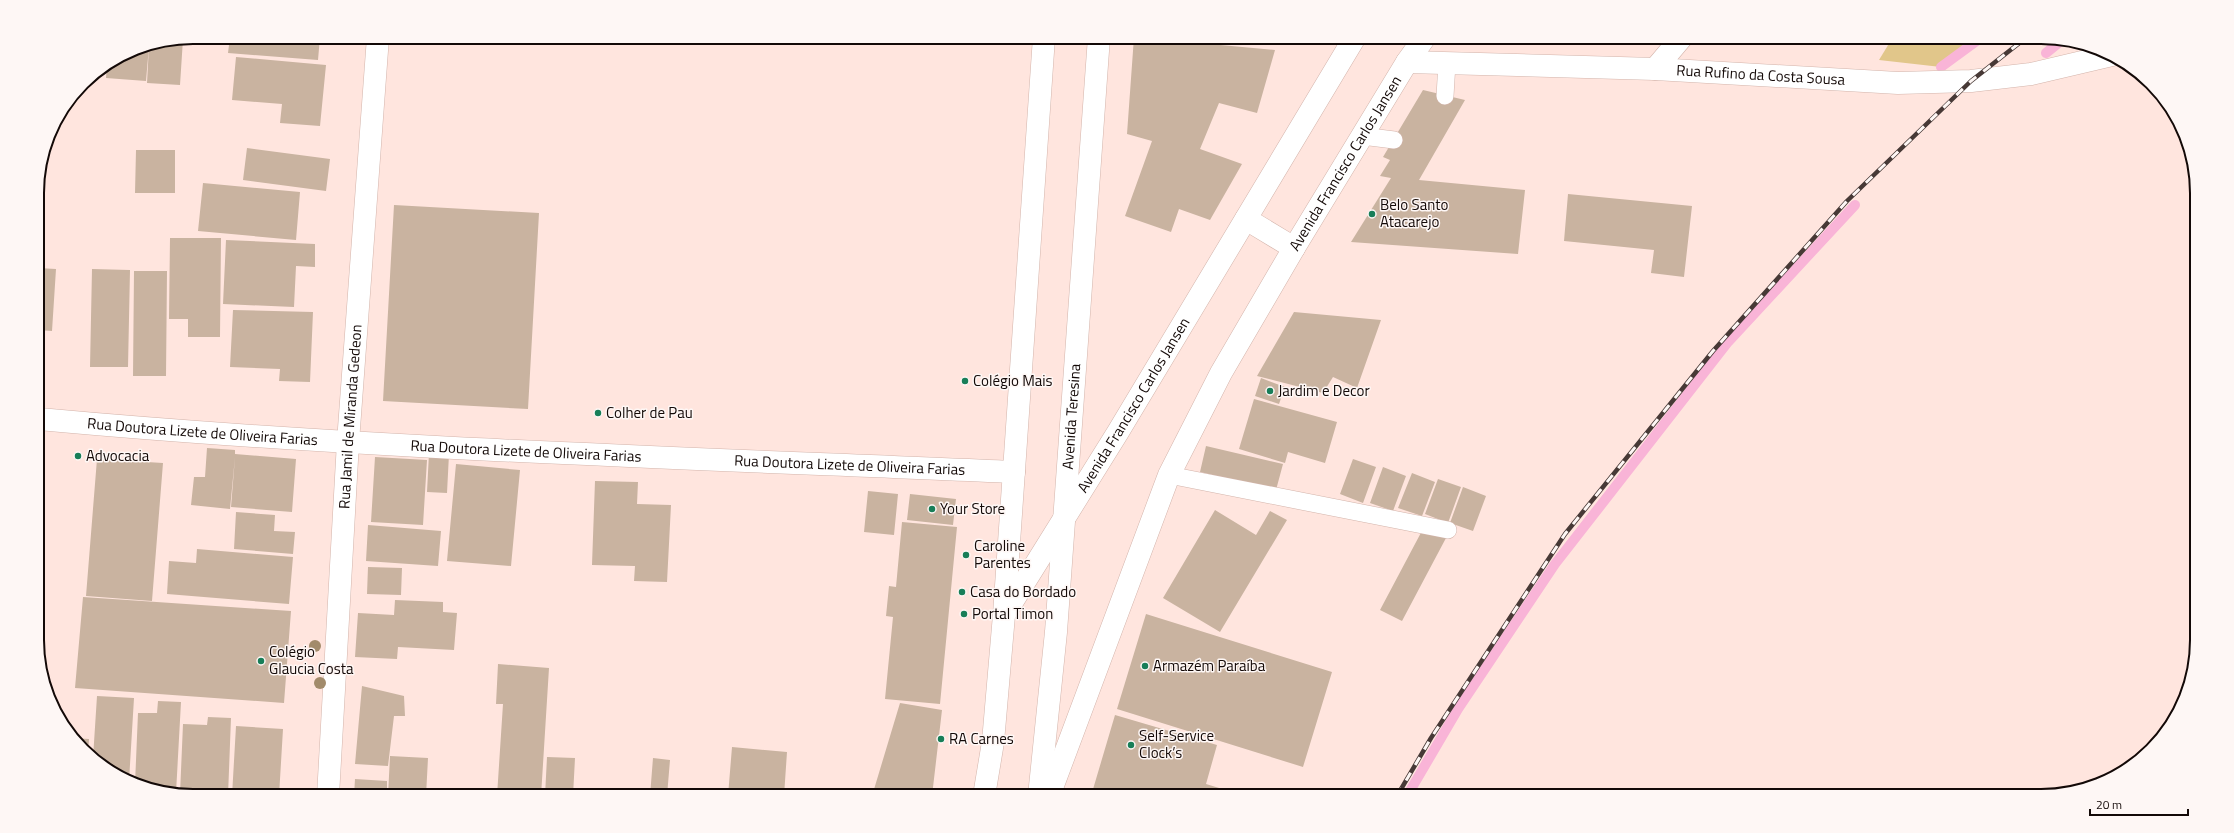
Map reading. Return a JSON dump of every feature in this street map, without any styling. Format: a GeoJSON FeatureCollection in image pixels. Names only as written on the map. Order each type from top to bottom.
{"type":"FeatureCollection","features":[{"type":"Feature","properties":{"kind":"main road","name":"Rua Jamil de Miranda Gedeon"},"geometry":{"type":"LineString","coordinates":[[328,789],[348,442],[377,44]]}},
{"type":"Feature","properties":{"kind":"main road"},"geometry":{"type":"LineString","coordinates":[[1004,616],[1044,44]]}},
{"type":"Feature","properties":{"kind":"main road","name":"Avenida Teresina"},"geometry":{"type":"LineString","coordinates":[[1040,789],[1056,632],[1098,44]]}},
{"type":"Feature","properties":{"kind":"main road","name":"Avenida Francisco Carlos Jansen"},"geometry":{"type":"LineString","coordinates":[[985,789],[993,742],[1004,616],[1352,44]]}},
{"type":"Feature","properties":{"kind":"main road","name":"Avenida Francisco Carlos Jansen"},"geometry":{"type":"LineString","coordinates":[[1052,789],[1169,475],[1221,373],[1294,248],[1407,62],[1420,44]]}},
{"type":"Feature","properties":{"kind":"main road"},"geometry":{"type":"LineString","coordinates":[[1655,69],[1676,44]]}},
{"type":"Feature","properties":{"kind":"main road","name":"Rua Rufino da Costa Sousa"},"geometry":{"type":"LineString","coordinates":[[1407,62],[1655,69],[1898,83],[1971,81],[2031,74],[2103,57]]}},
{"type":"Feature","properties":{"kind":"main road"},"geometry":{"type":"LineString","coordinates":[[1246,219],[1294,248]]}},
{"type":"Feature","properties":{"kind":"main road","name":"Rua Doutora Lizete de Oliveira Farias"},"geometry":{"type":"LineString","coordinates":[[44,419],[140,428],[348,442],[1014,472]]}},
{"type":"Feature","properties":{"kind":"lane"},"geometry":{"type":"LineString","coordinates":[[1445,96],[1447,63]]}},
{"type":"Feature","properties":{"kind":"lane"},"geometry":{"type":"LineString","coordinates":[[1362,136],[1394,140]]}},
{"type":"Feature","properties":{"kind":"lane"},"geometry":{"type":"LineString","coordinates":[[1169,475],[1448,530]]}},
{"type":"Feature","properties":{"kind":"shaded area"},"geometry":{"type":"Polygon","coordinates":[[[1889,44],[1972,44],[1941,67],[1879,60],[1889,44]]]}},
{"type":"Feature","properties":{"kind":"building"},"geometry":{"type":"Polygon","coordinates":[[[183,44],[180,85],[147,83],[149,51],[183,44]]]}},
{"type":"Feature","properties":{"kind":"building"},"geometry":{"type":"Polygon","coordinates":[[[229,44],[319,44],[318,60],[228,53],[229,44]]]}},
{"type":"Feature","properties":{"kind":"building"},"geometry":{"type":"Polygon","coordinates":[[[1133,44],[1210,44],[1275,50],[1257,113],[1219,103],[1200,149],[1242,164],[1210,220],[1179,209],[1171,232],[1125,216],[1152,141],[1127,134],[1133,44]]]}},
{"type":"Feature","properties":{"kind":"building"},"geometry":{"type":"Polygon","coordinates":[[[149,51],[146,81],[106,78],[106,72],[110,69],[127,59],[149,51]]]}},
{"type":"Feature","properties":{"kind":"building"},"geometry":{"type":"Polygon","coordinates":[[[236,57],[326,65],[320,126],[280,123],[282,104],[232,100],[236,57]]]}},
{"type":"Feature","properties":{"kind":"building"},"geometry":{"type":"Polygon","coordinates":[[[1423,90],[1465,100],[1419,180],[1525,190],[1518,254],[1351,242],[1391,178],[1380,176],[1390,160],[1383,157],[1423,90]]]}},
{"type":"Feature","properties":{"kind":"building"},"geometry":{"type":"Polygon","coordinates":[[[247,148],[330,159],[326,191],[243,180],[247,148]]]}},
{"type":"Feature","properties":{"kind":"building"},"geometry":{"type":"Polygon","coordinates":[[[136,150],[175,150],[175,193],[135,193],[136,150]]]}},
{"type":"Feature","properties":{"kind":"building"},"geometry":{"type":"Polygon","coordinates":[[[203,183],[300,192],[296,240],[198,231],[203,183]]]}},
{"type":"Feature","properties":{"kind":"building"},"geometry":{"type":"Polygon","coordinates":[[[1568,194],[1692,206],[1684,277],[1651,273],[1654,250],[1564,241],[1568,194]]]}},
{"type":"Feature","properties":{"kind":"building"},"geometry":{"type":"Polygon","coordinates":[[[394,205],[539,213],[528,409],[383,401],[394,205]]]}},
{"type":"Feature","properties":{"kind":"building"},"geometry":{"type":"Polygon","coordinates":[[[170,238],[221,238],[220,337],[188,337],[188,319],[169,319],[170,238]]]}},
{"type":"Feature","properties":{"kind":"building"},"geometry":{"type":"Polygon","coordinates":[[[226,240],[315,244],[315,267],[296,266],[294,307],[223,304],[226,240]]]}},
{"type":"Feature","properties":{"kind":"building"},"geometry":{"type":"Polygon","coordinates":[[[44,268],[56,269],[52,331],[44,330],[44,268]]]}},
{"type":"Feature","properties":{"kind":"building"},"geometry":{"type":"Polygon","coordinates":[[[92,269],[130,270],[128,367],[90,367],[92,269]]]}},
{"type":"Feature","properties":{"kind":"building"},"geometry":{"type":"Polygon","coordinates":[[[134,271],[167,271],[166,376],[133,376],[134,271]]]}},
{"type":"Feature","properties":{"kind":"building"},"geometry":{"type":"Polygon","coordinates":[[[233,310],[313,312],[310,382],[279,381],[280,369],[230,367],[233,310]]]}},
{"type":"Feature","properties":{"kind":"building"},"geometry":{"type":"Polygon","coordinates":[[[1294,312],[1381,320],[1357,388],[1333,377],[1323,393],[1257,376],[1294,312]]]}},
{"type":"Feature","properties":{"kind":"building","name":"Jardim e Decor"},"geometry":{"type":"Polygon","coordinates":[[[1261,378],[1285,387],[1279,404],[1255,396],[1261,378]]]}},
{"type":"Feature","properties":{"kind":"building"},"geometry":{"type":"Polygon","coordinates":[[[1254,399],[1337,422],[1325,463],[1288,452],[1285,463],[1239,449],[1254,399]]]}},
{"type":"Feature","properties":{"kind":"building"},"geometry":{"type":"Polygon","coordinates":[[[1206,446],[1283,464],[1276,490],[1200,472],[1206,446]]]}},
{"type":"Feature","properties":{"kind":"building"},"geometry":{"type":"Polygon","coordinates":[[[207,448],[235,450],[235,454],[296,459],[292,512],[231,507],[235,457],[230,509],[191,505],[194,477],[205,477],[207,448]]]}},
{"type":"Feature","properties":{"kind":"building"},"geometry":{"type":"Polygon","coordinates":[[[429,453],[449,454],[447,493],[427,492],[429,453]]]}},
{"type":"Feature","properties":{"kind":"building"},"geometry":{"type":"Polygon","coordinates":[[[375,457],[427,460],[423,525],[371,522],[375,457]]]}},
{"type":"Feature","properties":{"kind":"building"},"geometry":{"type":"Polygon","coordinates":[[[97,459],[163,463],[152,601],[86,596],[97,459]]]}},
{"type":"Feature","properties":{"kind":"building"},"geometry":{"type":"Polygon","coordinates":[[[1353,459],[1376,467],[1363,503],[1340,494],[1353,459]]]}},
{"type":"Feature","properties":{"kind":"building"},"geometry":{"type":"Polygon","coordinates":[[[456,464],[520,470],[511,566],[447,561],[456,464]]]}},
{"type":"Feature","properties":{"kind":"building"},"geometry":{"type":"Polygon","coordinates":[[[1383,467],[1406,476],[1393,511],[1370,503],[1383,467]]]}},
{"type":"Feature","properties":{"kind":"building"},"geometry":{"type":"Polygon","coordinates":[[[1412,473],[1435,482],[1422,516],[1398,508],[1412,473]]]}},
{"type":"Feature","properties":{"kind":"building"},"geometry":{"type":"Polygon","coordinates":[[[1438,479],[1461,487],[1448,523],[1425,514],[1438,479]]]}},
{"type":"Feature","properties":{"kind":"building"},"geometry":{"type":"Polygon","coordinates":[[[595,481],[638,482],[637,504],[671,505],[667,582],[634,581],[635,566],[592,565],[595,481]]]}},
{"type":"Feature","properties":{"kind":"building"},"geometry":{"type":"Polygon","coordinates":[[[1463,487],[1486,496],[1473,531],[1450,523],[1463,487]]]}},
{"type":"Feature","properties":{"kind":"building"},"geometry":{"type":"Polygon","coordinates":[[[868,491],[898,494],[894,535],[864,532],[868,491]]]}},
{"type":"Feature","properties":{"kind":"building","name":"Your Store"},"geometry":{"type":"Polygon","coordinates":[[[910,494],[956,499],[953,525],[907,520],[910,494]]]}},
{"type":"Feature","properties":{"kind":"building"},"geometry":{"type":"Polygon","coordinates":[[[1215,510],[1256,535],[1270,511],[1287,520],[1220,632],[1163,598],[1215,510]]]}},
{"type":"Feature","properties":{"kind":"building"},"geometry":{"type":"Polygon","coordinates":[[[236,512],[275,515],[274,531],[295,532],[293,554],[234,549],[236,512]]]}},
{"type":"Feature","properties":{"kind":"building"},"geometry":{"type":"Polygon","coordinates":[[[902,522],[957,527],[940,704],[885,699],[893,617],[886,616],[889,586],[896,587],[902,522]]]}},
{"type":"Feature","properties":{"kind":"building"},"geometry":{"type":"Polygon","coordinates":[[[368,525],[441,531],[438,566],[366,561],[368,525]]]}},
{"type":"Feature","properties":{"kind":"building"},"geometry":{"type":"Polygon","coordinates":[[[1424,527],[1446,538],[1402,621],[1380,610],[1424,527]]]}},
{"type":"Feature","properties":{"kind":"building"},"geometry":{"type":"Polygon","coordinates":[[[197,549],[293,557],[289,604],[167,594],[169,561],[196,563],[197,549]]]}},
{"type":"Feature","properties":{"kind":"building"},"geometry":{"type":"Polygon","coordinates":[[[368,567],[402,568],[401,595],[367,594],[368,567]]]}},
{"type":"Feature","properties":{"kind":"building"},"geometry":{"type":"Polygon","coordinates":[[[83,597],[291,611],[284,703],[75,688],[83,597]]]}},
{"type":"Feature","properties":{"kind":"building"},"geometry":{"type":"Polygon","coordinates":[[[395,600],[443,602],[443,612],[457,613],[454,650],[398,647],[397,659],[355,657],[358,613],[394,615],[395,600]]]}},
{"type":"Feature","properties":{"kind":"building"},"geometry":{"type":"Polygon","coordinates":[[[1146,614],[1332,672],[1303,767],[1117,709],[1146,614]]]}},
{"type":"Feature","properties":{"kind":"building"},"geometry":{"type":"Polygon","coordinates":[[[498,664],[549,668],[541,789],[497,789],[503,704],[496,704],[498,664]]]}},
{"type":"Feature","properties":{"kind":"building"},"geometry":{"type":"Polygon","coordinates":[[[362,686],[404,696],[405,716],[394,716],[388,766],[355,764],[362,686]]]}},
{"type":"Feature","properties":{"kind":"building"},"geometry":{"type":"Polygon","coordinates":[[[97,696],[134,698],[129,775],[110,764],[93,750],[97,696]]]}},
{"type":"Feature","properties":{"kind":"building"},"geometry":{"type":"Polygon","coordinates":[[[158,701],[181,702],[176,788],[154,784],[135,778],[138,713],[157,713],[158,701]]]}},
{"type":"Feature","properties":{"kind":"building"},"geometry":{"type":"Polygon","coordinates":[[[900,703],[942,710],[933,789],[874,789],[900,703]]]}},
{"type":"Feature","properties":{"kind":"building"},"geometry":{"type":"Polygon","coordinates":[[[1115,715],[1217,745],[1206,784],[1222,789],[1093,789],[1115,715]]]}},
{"type":"Feature","properties":{"kind":"building"},"geometry":{"type":"Polygon","coordinates":[[[208,717],[231,718],[228,789],[180,789],[183,724],[207,725],[208,717]]]}},
{"type":"Feature","properties":{"kind":"building"},"geometry":{"type":"Polygon","coordinates":[[[236,726],[283,729],[279,789],[232,789],[236,726]]]}},
{"type":"Feature","properties":{"kind":"building"},"geometry":{"type":"Polygon","coordinates":[[[82,739],[89,739],[89,746],[82,739]]]}},
{"type":"Feature","properties":{"kind":"building"},"geometry":{"type":"Polygon","coordinates":[[[732,747],[787,752],[784,789],[729,789],[732,747]]]}},
{"type":"Feature","properties":{"kind":"building"},"geometry":{"type":"Polygon","coordinates":[[[390,756],[428,758],[426,789],[388,789],[390,756]]]}},
{"type":"Feature","properties":{"kind":"building"},"geometry":{"type":"Polygon","coordinates":[[[547,757],[575,758],[573,789],[545,789],[547,757]]]}},
{"type":"Feature","properties":{"kind":"building"},"geometry":{"type":"Polygon","coordinates":[[[653,758],[670,760],[668,789],[651,789],[653,758]]]}},
{"type":"Feature","properties":{"kind":"building"},"geometry":{"type":"Polygon","coordinates":[[[355,779],[387,781],[387,789],[354,789],[355,779]]]}},
{"type":"Feature","properties":{"kind":"waterway"},"geometry":{"type":"LineString","coordinates":[[1941,67],[1972,44]]}},
{"type":"Feature","properties":{"kind":"waterway"},"geometry":{"type":"LineString","coordinates":[[2046,53],[2056,45]]}},
{"type":"Feature","properties":{"kind":"waterway"},"geometry":{"type":"LineString","coordinates":[[1411,789],[1458,709],[1555,564],[1728,342],[1855,205]]}},
{"type":"Feature","properties":{"kind":"railway"},"geometry":{"type":"LineString","coordinates":[[1401,789],[1431,738],[1565,534],[1713,351],[1847,201],[1971,81],[2018,44]]}},
{"type":"Feature","properties":{"kind":"place","name":"Belo Santo Atacarejo"},"geometry":{"type":"Point","coordinates":[1372,214]}},
{"type":"Feature","properties":{"kind":"place","name":"Colégio Mais"},"geometry":{"type":"Point","coordinates":[965,381]}},
{"type":"Feature","properties":{"kind":"place","name":"Jardim e Decor"},"geometry":{"type":"Point","coordinates":[1270,391]}},
{"type":"Feature","properties":{"kind":"place","name":"Colher de Pau"},"geometry":{"type":"Point","coordinates":[598,413]}},
{"type":"Feature","properties":{"kind":"place","name":"Advocacia"},"geometry":{"type":"Point","coordinates":[78,456]}},
{"type":"Feature","properties":{"kind":"place","name":"Your Store"},"geometry":{"type":"Point","coordinates":[932,509]}},
{"type":"Feature","properties":{"kind":"place","name":"Caroline Parentes"},"geometry":{"type":"Point","coordinates":[966,555]}},
{"type":"Feature","properties":{"kind":"place","name":"Casa do Bordado"},"geometry":{"type":"Point","coordinates":[962,592]}},
{"type":"Feature","properties":{"kind":"place","name":"Portal Timon"},"geometry":{"type":"Point","coordinates":[964,614]}},
{"type":"Feature","properties":{"kind":"place","name":"Colégio Glaucia Costa"},"geometry":{"type":"Point","coordinates":[261,661]}},
{"type":"Feature","properties":{"kind":"place","name":"Armazém Paraíba"},"geometry":{"type":"Point","coordinates":[1145,666]}},
{"type":"Feature","properties":{"kind":"place","name":"RA Carnes"},"geometry":{"type":"Point","coordinates":[941,739]}},
{"type":"Feature","properties":{"kind":"place","name":"Self-Service Clock’s"},"geometry":{"type":"Point","coordinates":[1131,745]}}]}
